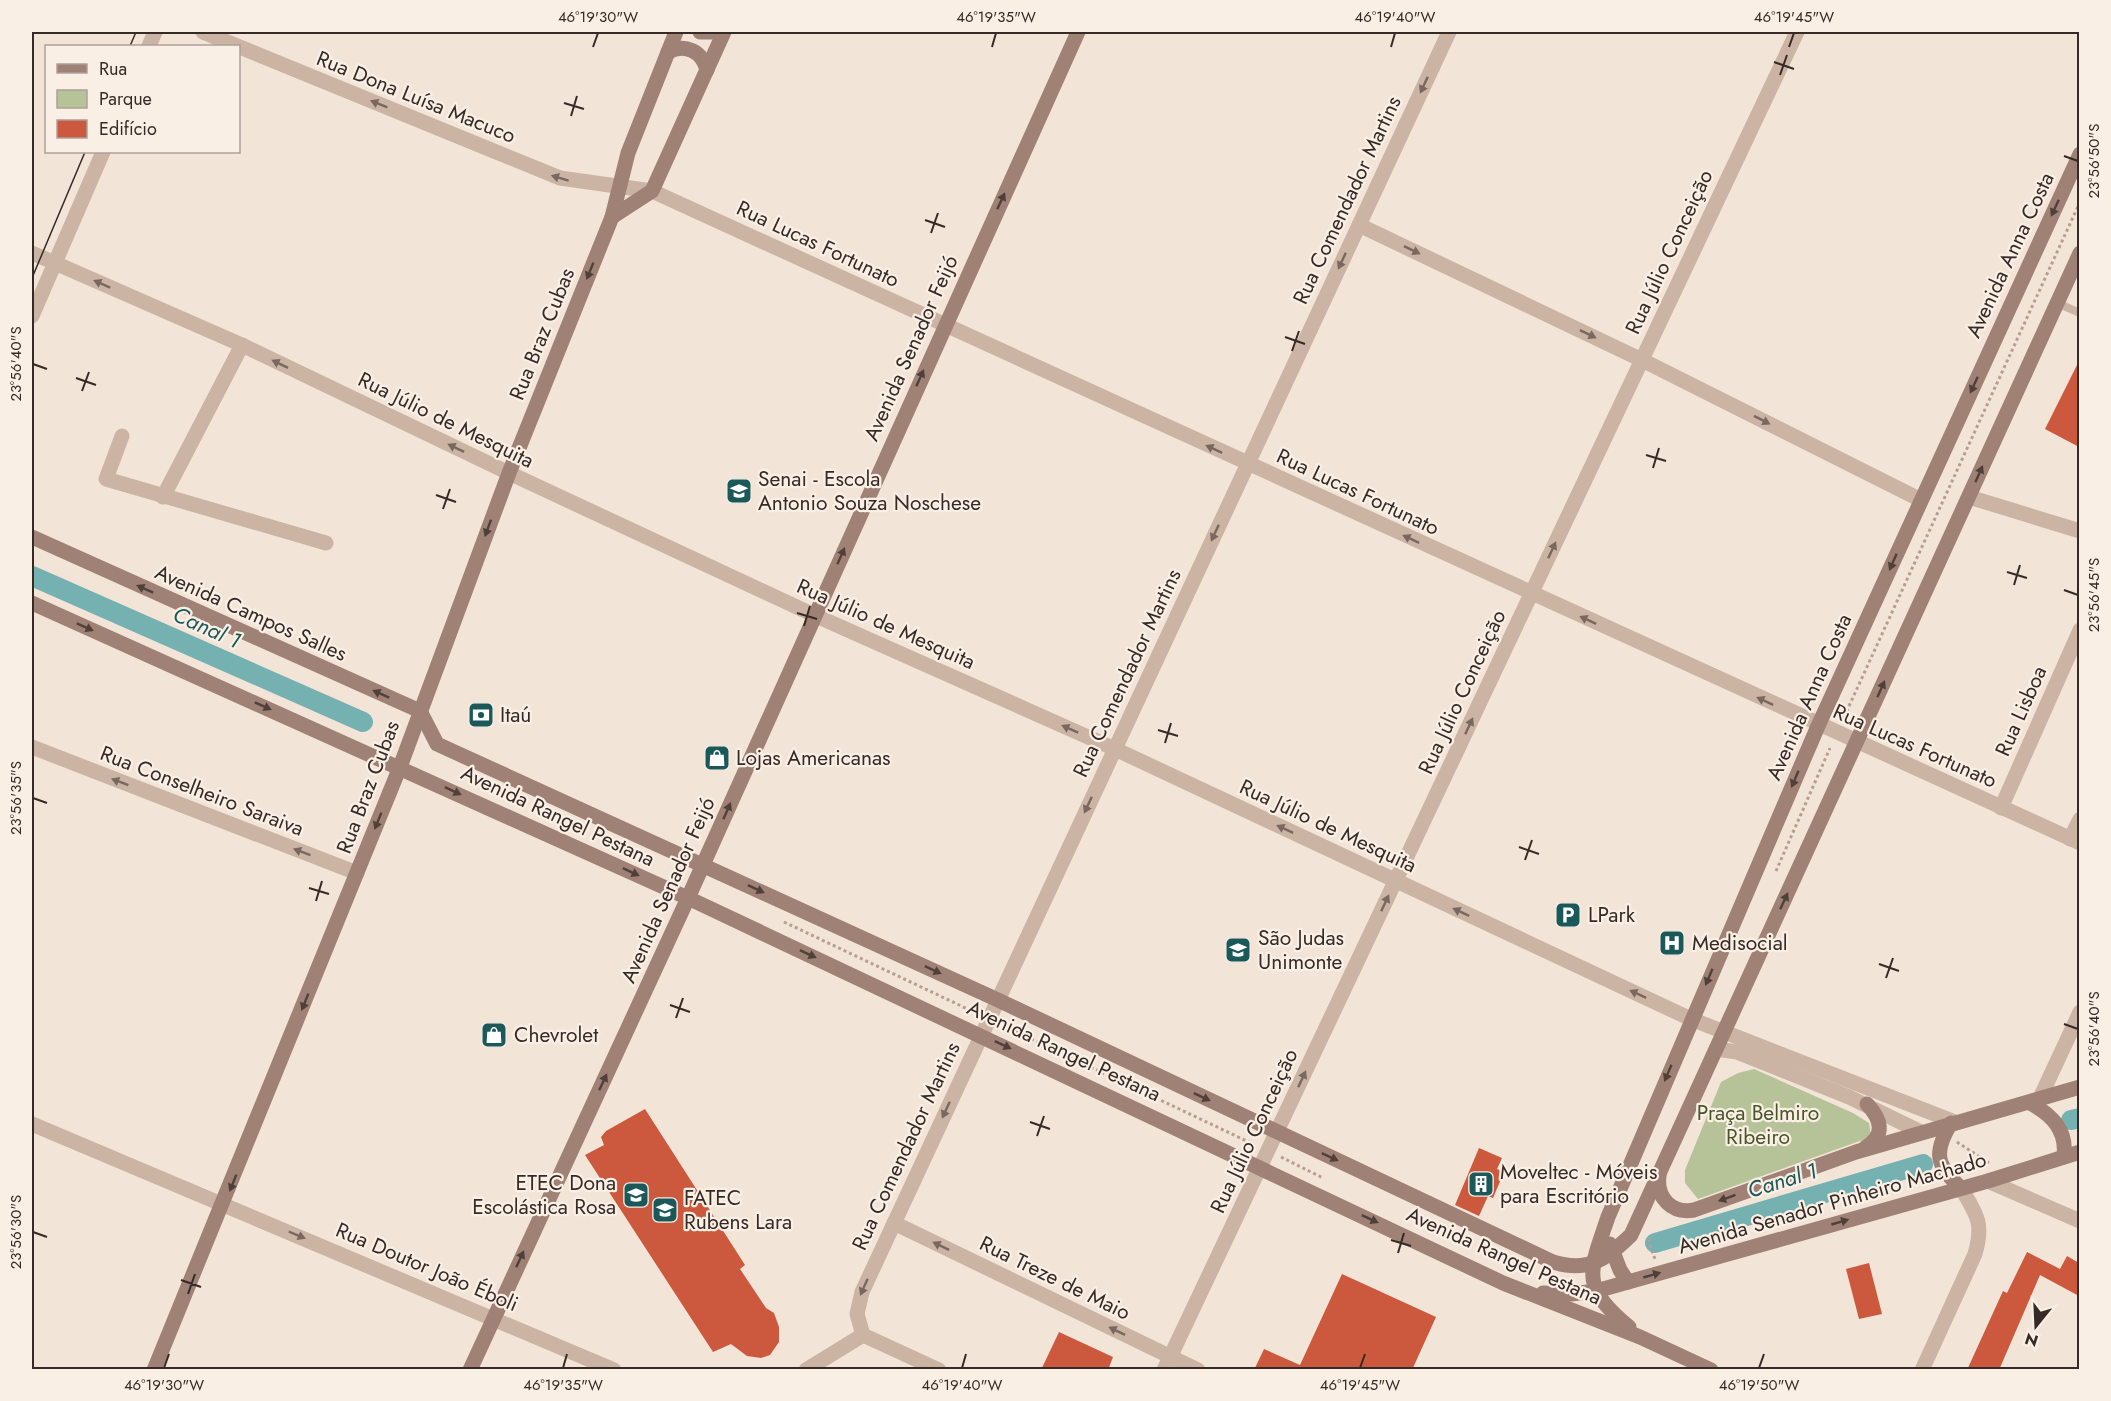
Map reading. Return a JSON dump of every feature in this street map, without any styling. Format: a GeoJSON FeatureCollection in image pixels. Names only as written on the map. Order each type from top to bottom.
{"type":"FeatureCollection","features":[{"type":"Feature","properties":{"kind":"main road","name":"Rua Braz Cubas"},"geometry":{"type":"LineString","coordinates":[[154,1370],[224,1204],[400,767],[508,473],[612,217],[617,188],[628,153],[676,32]]}},
{"type":"Feature","properties":{"kind":"main road"},"geometry":{"type":"LineString","coordinates":[[612,217],[652,191],[722,32],[700,32]]}},
{"type":"Feature","properties":{"kind":"main road","name":"Avenida Senador Feijó"},"geometry":{"type":"LineString","coordinates":[[470,1370],[688,898],[944,325],[1078,32]]}},
{"type":"Feature","properties":{"kind":"main road"},"geometry":{"type":"LineString","coordinates":[[668,52],[679,48],[691,49],[701,57],[707,70]]}},
{"type":"Feature","properties":{"kind":"main road","name":"Avenida Anna Costa"},"geometry":{"type":"LineString","coordinates":[[1592,1264],[1608,1217],[1691,1019],[1818,726],[2079,154]]}},
{"type":"Feature","properties":{"kind":"main road"},"geometry":{"type":"LineString","coordinates":[[1640,1337],[1611,1312],[1596,1291],[1591,1279],[1592,1264],[1612,1253],[1631,1235],[1638,1221],[2079,253]]}},
{"type":"Feature","properties":{"kind":"main road","name":"Avenida Campos Salles"},"geometry":{"type":"LineString","coordinates":[[32,537],[420,711]]}},
{"type":"Feature","properties":{"kind":"main road"},"geometry":{"type":"LineString","coordinates":[[32,603],[400,767]]}},
{"type":"Feature","properties":{"kind":"main road","name":"Avenida Rangel Pestana"},"geometry":{"type":"LineString","coordinates":[[420,711],[437,744],[998,1000],[1553,1262],[1570,1268],[1592,1264]]}},
{"type":"Feature","properties":{"kind":"main road","name":"Avenida Rangel Pestana"},"geometry":{"type":"LineString","coordinates":[[400,767],[688,898],[1519,1289],[1640,1337],[1711,1370]]}},
{"type":"Feature","properties":{"kind":"main road","name":"Avenida Senador Pinheiro Machado"},"geometry":{"type":"LineString","coordinates":[[1659,1176],[1659,1189],[1664,1200],[1674,1208],[1687,1211],[1856,1152],[2079,1087]]}},
{"type":"Feature","properties":{"kind":"main road"},"geometry":{"type":"LineString","coordinates":[[2035,1100],[2051,1116],[2065,1139],[2064,1156]]}},
{"type":"Feature","properties":{"kind":"main road"},"geometry":{"type":"LineString","coordinates":[[1856,1152],[1868,1146],[1880,1134],[1879,1121],[1867,1104]]}},
{"type":"Feature","properties":{"kind":"main road"},"geometry":{"type":"LineString","coordinates":[[1938,1146],[1953,1123]]}},
{"type":"Feature","properties":{"kind":"main road"},"geometry":{"type":"LineString","coordinates":[[1922,1132],[1938,1146],[1941,1165],[1948,1176],[1961,1188]]}},
{"type":"Feature","properties":{"kind":"main road","name":"Avenida Senador Pinheiro Machado"},"geometry":{"type":"LineString","coordinates":[[1519,1289],[1553,1294],[1596,1291],[1988,1181],[2079,1152]]}},
{"type":"Feature","properties":{"kind":"main road"},"geometry":{"type":"LineString","coordinates":[[1608,1217],[1607,1233],[1612,1253],[1628,1282]]}},
{"type":"Feature","properties":{"kind":"street","name":"Rua Dona Luísa Macuco"},"geometry":{"type":"LineString","coordinates":[[203,32],[235,45]]}},
{"type":"Feature","properties":{"kind":"street","name":"Rua Comendador Martins"},"geometry":{"type":"LineString","coordinates":[[863,1335],[857,1314],[859,1299],[1449,32]]}},
{"type":"Feature","properties":{"kind":"street","name":"Rua Júlio Conceição"},"geometry":{"type":"LineString","coordinates":[[1167,1363],[1797,32]]}},
{"type":"Feature","properties":{"kind":"street","name":"Rua Dona Luísa Macuco"},"geometry":{"type":"LineString","coordinates":[[240,47],[536,169],[570,181],[617,188]]}},
{"type":"Feature","properties":{"kind":"street"},"geometry":{"type":"LineString","coordinates":[[32,316],[103,153]]}},
{"type":"Feature","properties":{"kind":"street","name":"Rua Lucas Fortunato"},"geometry":{"type":"LineString","coordinates":[[617,188],[652,191],[1818,726],[2075,841]]}},
{"type":"Feature","properties":{"kind":"street"},"geometry":{"type":"LineString","coordinates":[[1359,225],[1642,360],[1921,500]]}},
{"type":"Feature","properties":{"kind":"street","name":"Rua Júlio de Mesquita"},"geometry":{"type":"LineString","coordinates":[[32,253],[242,345],[508,473],[814,615],[1115,749],[1691,1019],[1725,1030]]}},
{"type":"Feature","properties":{"kind":"street"},"geometry":{"type":"LineString","coordinates":[[163,497],[242,345]]}},
{"type":"Feature","properties":{"kind":"street"},"geometry":{"type":"LineString","coordinates":[[122,436],[106,479],[326,543]]}},
{"type":"Feature","properties":{"kind":"street"},"geometry":{"type":"LineString","coordinates":[[1969,497],[2079,531]]}},
{"type":"Feature","properties":{"kind":"street","name":"Rua Lisboa"},"geometry":{"type":"LineString","coordinates":[[2001,808],[2079,630]]}},
{"type":"Feature","properties":{"kind":"street","name":"Rua Conselheiro Saraiva"},"geometry":{"type":"LineString","coordinates":[[32,747],[357,873]]}},
{"type":"Feature","properties":{"kind":"street"},"geometry":{"type":"LineString","coordinates":[[2075,841],[2079,819]]}},
{"type":"Feature","properties":{"kind":"street"},"geometry":{"type":"LineString","coordinates":[[2035,1100],[2079,1012]]}},
{"type":"Feature","properties":{"kind":"street"},"geometry":{"type":"LineString","coordinates":[[1725,1030],[1953,1123]]}},
{"type":"Feature","properties":{"kind":"street"},"geometry":{"type":"LineString","coordinates":[[1716,1049],[1737,1052],[1867,1104],[1922,1132]]}},
{"type":"Feature","properties":{"kind":"street","name":"Rua Doutor João Éboli"},"geometry":{"type":"LineString","coordinates":[[32,1124],[614,1370]]}},
{"type":"Feature","properties":{"kind":"street"},"geometry":{"type":"LineString","coordinates":[[2064,1156],[2079,1164]]}},
{"type":"Feature","properties":{"kind":"street"},"geometry":{"type":"LineString","coordinates":[[1988,1181],[2079,1221]]}},
{"type":"Feature","properties":{"kind":"street"},"geometry":{"type":"LineString","coordinates":[[1922,1370],[1975,1254],[1980,1236],[1979,1218],[1961,1188]]}},
{"type":"Feature","properties":{"kind":"street","name":"Rua Treze de Maio"},"geometry":{"type":"LineString","coordinates":[[894,1223],[1167,1363],[1198,1370]]}},
{"type":"Feature","properties":{"kind":"street"},"geometry":{"type":"LineString","coordinates":[[806,1370],[863,1335],[939,1370]]}},
{"type":"Feature","properties":{"kind":"lane"},"geometry":{"type":"LineString","coordinates":[[2057,303],[2079,314]]}},
{"type":"Feature","properties":{"kind":"path"},"geometry":{"type":"LineString","coordinates":[[1774,874],[2079,202]]}},
{"type":"Feature","properties":{"kind":"path"},"geometry":{"type":"LineString","coordinates":[[780,920],[1332,1182]]}},
{"type":"Feature","properties":{"kind":"path"},"geometry":{"type":"LineString","coordinates":[[1638,1221],[1647,1235],[1655,1260],[1646,1262]]}},
{"type":"Feature","properties":{"kind":"green space","name":"Praça Belmiro Ribeiro"},"geometry":{"type":"Polygon","coordinates":[[[1754,1069],[1853,1113],[1869,1123],[1871,1137],[1698,1199],[1685,1183],[1685,1170],[1721,1082],[1738,1073],[1754,1069]]]}},
{"type":"Feature","properties":{"kind":"building"},"geometry":{"type":"Polygon","coordinates":[[[2079,361],[2079,447],[2045,429],[2079,361]]]}},
{"type":"Feature","properties":{"kind":"building","name":"FATEC Rubens Lara"},"geometry":{"type":"Polygon","coordinates":[[[645,1109],[745,1265],[740,1269],[766,1308],[774,1313],[779,1327],[779,1342],[770,1355],[761,1358],[747,1356],[731,1344],[713,1352],[585,1155],[604,1145],[601,1137],[606,1131],[645,1109]]]}},
{"type":"Feature","properties":{"kind":"building","name":"Moveltec - Móveis para Escritório"},"geometry":{"type":"Polygon","coordinates":[[[1479,1148],[1502,1158],[1497,1169],[1504,1172],[1493,1198],[1488,1196],[1479,1216],[1455,1205],[1479,1148]]]}},
{"type":"Feature","properties":{"kind":"building"},"geometry":{"type":"Polygon","coordinates":[[[2027,1252],[2060,1269],[2067,1256],[2079,1263],[2079,1296],[2040,1275],[1999,1370],[1967,1370],[2003,1291],[2007,1293],[2027,1252]]]}},
{"type":"Feature","properties":{"kind":"building"},"geometry":{"type":"Polygon","coordinates":[[[1869,1263],[1882,1314],[1859,1319],[1846,1269],[1869,1263]]]}},
{"type":"Feature","properties":{"kind":"building"},"geometry":{"type":"Polygon","coordinates":[[[1342,1274],[1436,1317],[1412,1370],[1254,1370],[1264,1349],[1300,1365],[1342,1274]]]}},
{"type":"Feature","properties":{"kind":"building"},"geometry":{"type":"Polygon","coordinates":[[[1059,1332],[1113,1357],[1108,1370],[1041,1370],[1059,1332]]]}},
{"type":"Feature","properties":{"kind":"waterway","name":"Canal 1"},"geometry":{"type":"LineString","coordinates":[[32,576],[363,722]]}},
{"type":"Feature","properties":{"kind":"waterway","name":"Canal 1"},"geometry":{"type":"LineString","coordinates":[[2071,1120],[2080,1118]]}},
{"type":"Feature","properties":{"kind":"waterway","name":"Canal 1"},"geometry":{"type":"LineString","coordinates":[[1655,1243],[1923,1164]]}},
{"type":"Feature","properties":{"kind":"tram line"},"geometry":{"type":"LineString","coordinates":[[130,45],[136,32]]}},
{"type":"Feature","properties":{"kind":"tram line"},"geometry":{"type":"LineString","coordinates":[[32,278],[85,153]]}},
{"type":"Feature","properties":{"kind":"place","name":"Senai - Escola Antonio Souza Noschese"},"geometry":{"type":"Point","coordinates":[739,491]}},
{"type":"Feature","properties":{"kind":"place","name":"Itaú"},"geometry":{"type":"Point","coordinates":[481,715]}},
{"type":"Feature","properties":{"kind":"place","name":"Lojas Americanas"},"geometry":{"type":"Point","coordinates":[717,758]}},
{"type":"Feature","properties":{"kind":"place","name":"LPark"},"geometry":{"type":"Point","coordinates":[1568,915]}},
{"type":"Feature","properties":{"kind":"place","name":"Medisocial"},"geometry":{"type":"Point","coordinates":[1672,943]}},
{"type":"Feature","properties":{"kind":"place","name":"São Judas Unimonte"},"geometry":{"type":"Point","coordinates":[1238,950]}},
{"type":"Feature","properties":{"kind":"place","name":"Chevrolet"},"geometry":{"type":"Point","coordinates":[494,1035]}},
{"type":"Feature","properties":{"kind":"place","name":"Moveltec - Móveis para Escritório"},"geometry":{"type":"Point","coordinates":[1481,1184]}},
{"type":"Feature","properties":{"kind":"place","name":"ETEC Dona Escolástica Rosa"},"geometry":{"type":"Point","coordinates":[636,1195]}},
{"type":"Feature","properties":{"kind":"place","name":"FATEC Rubens Lara"},"geometry":{"type":"Point","coordinates":[665,1210]}}]}
